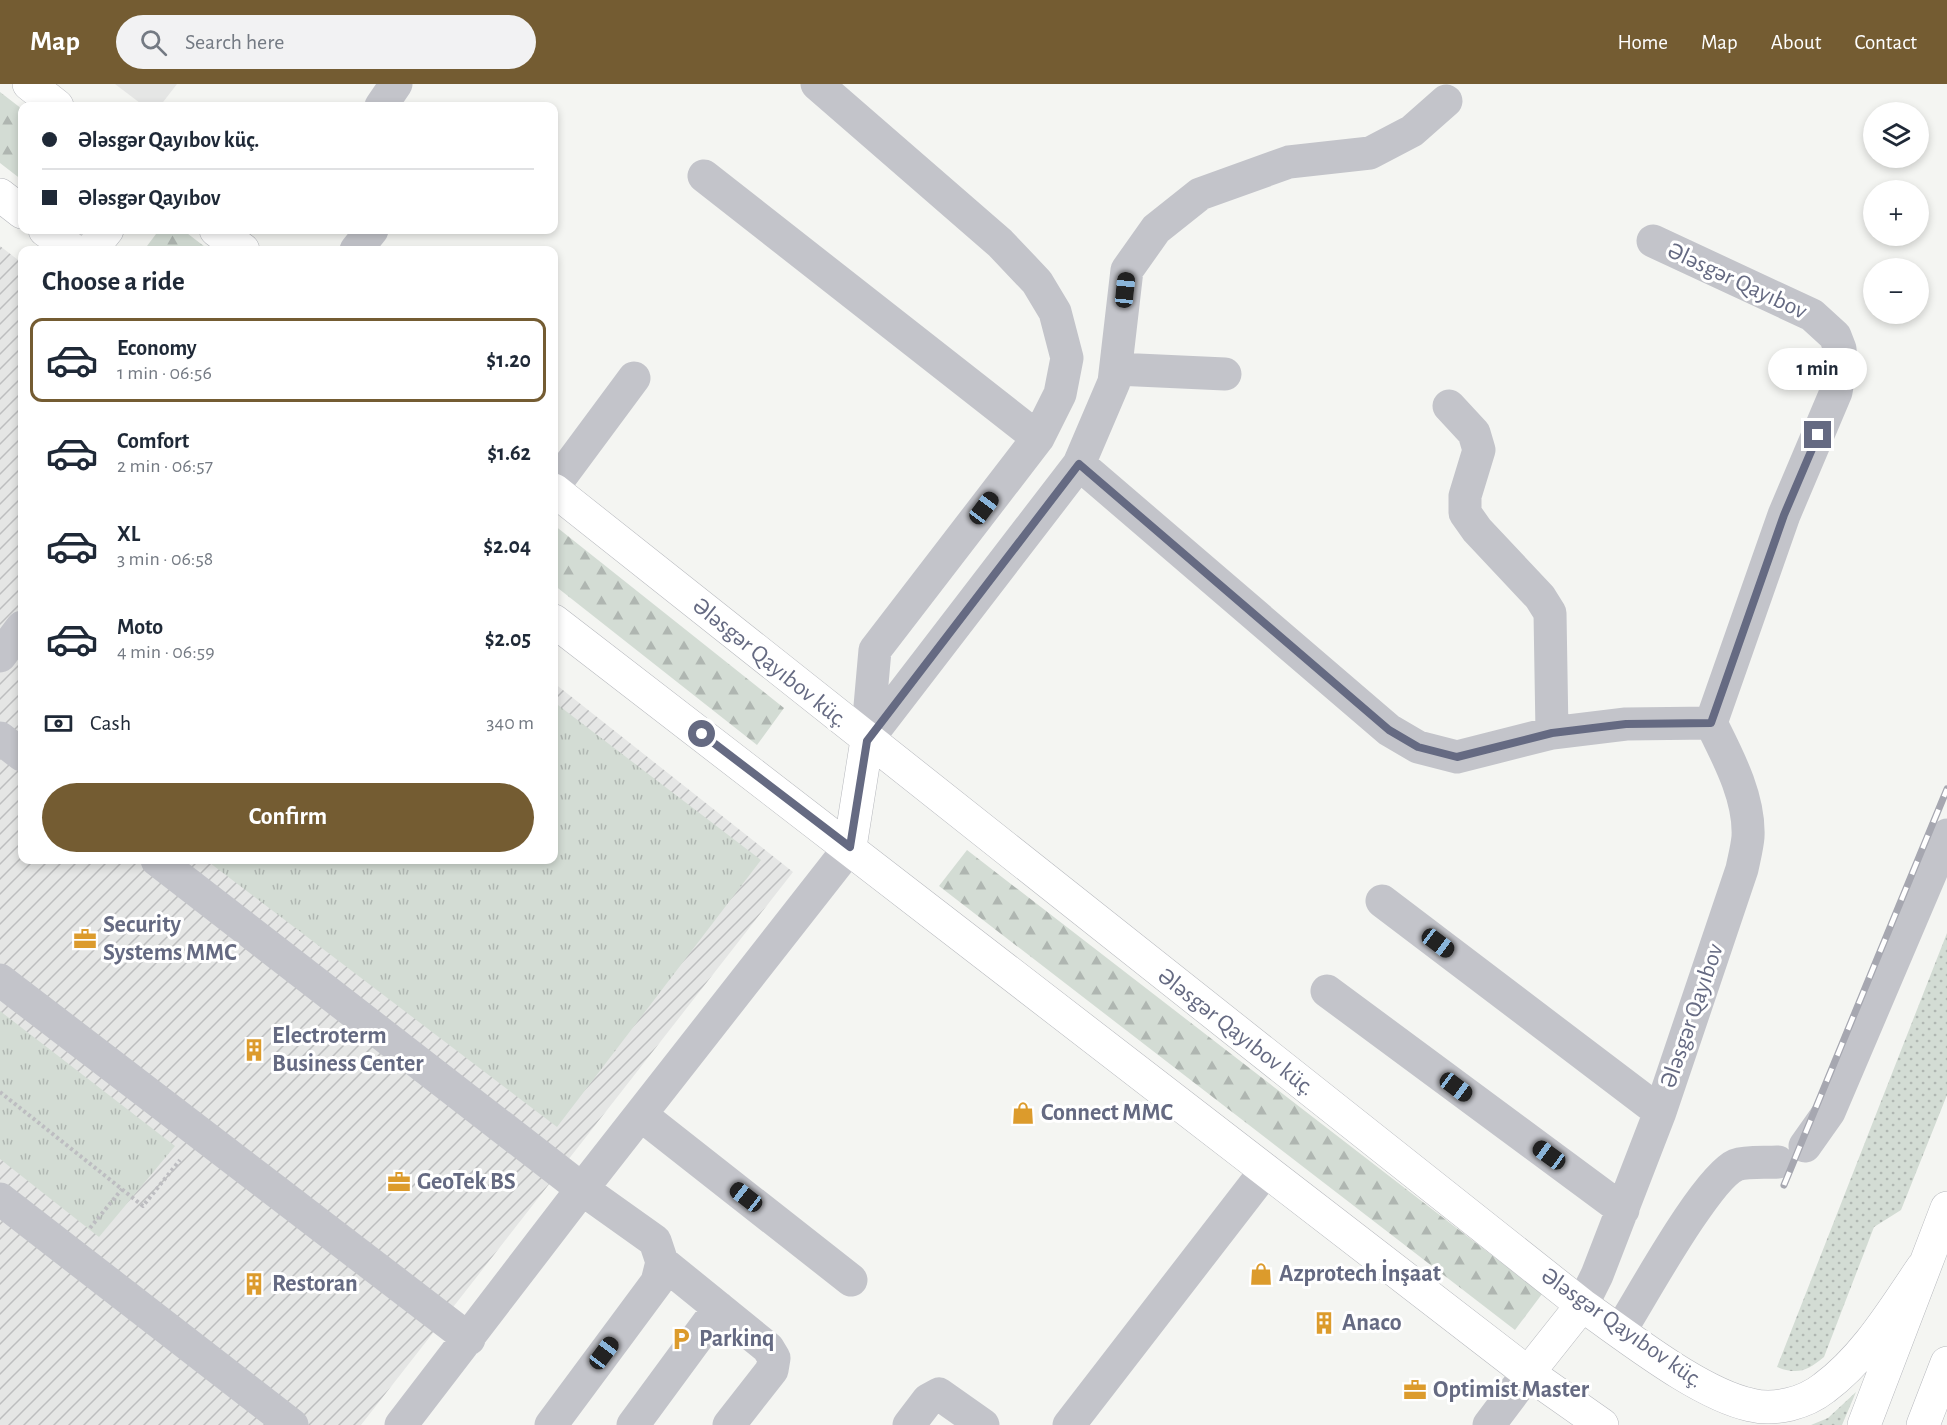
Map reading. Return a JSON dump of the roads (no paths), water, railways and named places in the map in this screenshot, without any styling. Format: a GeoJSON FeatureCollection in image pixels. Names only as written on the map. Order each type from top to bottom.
{"type":"FeatureCollection","features":[{"type":"Feature","properties":{"kind":"main road"},"geometry":{"type":"LineString","coordinates":[[28,84],[52,102]]}},
{"type":"Feature","properties":{"kind":"main road"},"geometry":{"type":"LineString","coordinates":[[0,195],[18,209]]}},
{"type":"Feature","properties":{"kind":"main road"},"geometry":{"type":"LineString","coordinates":[[51,234],[67,246]]}},
{"type":"Feature","properties":{"kind":"main road"},"geometry":{"type":"LineString","coordinates":[[93,246],[104,234]]}},
{"type":"Feature","properties":{"kind":"main road"},"geometry":{"type":"LineString","coordinates":[[221,234],[238,246]]}},
{"type":"Feature","properties":{"kind":"main road","name":"Ələsgər Qayıbov küç."},"geometry":{"type":"LineString","coordinates":[[558,491],[867,741],[1582,1305],[1702,1386],[1752,1406],[1800,1402],[1824,1389],[1847,1368],[1873,1338],[1923,1268]]}},
{"type":"Feature","properties":{"kind":"main road"},"geometry":{"type":"LineString","coordinates":[[558,624],[850,847],[1528,1373],[1602,1425]]}},
{"type":"Feature","properties":{"kind":"main road"},"geometry":{"type":"LineString","coordinates":[[850,847],[867,741]]}},
{"type":"Feature","properties":{"kind":"main road"},"geometry":{"type":"LineString","coordinates":[[1864,1425],[1947,1208]]}},
{"type":"Feature","properties":{"kind":"main road"},"geometry":{"type":"LineString","coordinates":[[1528,1373],[1582,1305]]}},
{"type":"Feature","properties":{"kind":"main road"},"geometry":{"type":"LineString","coordinates":[[1923,1425],[1947,1363]]}},
{"type":"Feature","properties":{"kind":"street"},"geometry":{"type":"LineString","coordinates":[[384,102],[396,84]]}},
{"type":"Feature","properties":{"kind":"street"},"geometry":{"type":"LineString","coordinates":[[816,84],[1000,243],[1037,282],[1055,312],[1067,358],[1060,394],[1038,438],[875,650],[867,741]]}},
{"type":"Feature","properties":{"kind":"street"},"geometry":{"type":"LineString","coordinates":[[867,741],[1079,464],[1114,382],[1127,270],[1156,229],[1200,194],[1289,162],[1370,153],[1412,131],[1446,101]]}},
{"type":"Feature","properties":{"kind":"street"},"geometry":{"type":"LineString","coordinates":[[704,176],[1038,438]]}},
{"type":"Feature","properties":{"kind":"street"},"geometry":{"type":"LineString","coordinates":[[359,246],[369,234]]}},
{"type":"Feature","properties":{"kind":"street","name":"Ələsgər Qayıbov"},"geometry":{"type":"LineString","coordinates":[[1582,1305],[1598,1275],[1660,1112],[1742,869],[1748,836],[1745,806],[1728,758],[1711,723],[1784,515],[1836,392],[1841,363],[1840,349],[1835,336],[1812,315],[1653,241]]}},
{"type":"Feature","properties":{"kind":"street"},"geometry":{"type":"LineString","coordinates":[[1116,369],[1225,374]]}},
{"type":"Feature","properties":{"kind":"street"},"geometry":{"type":"LineString","coordinates":[[558,482],[634,378]]}},
{"type":"Feature","properties":{"kind":"street"},"geometry":{"type":"LineString","coordinates":[[1449,406],[1474,433],[1479,450],[1465,496],[1465,513],[1477,530],[1540,597],[1550,613],[1552,733]]}},
{"type":"Feature","properties":{"kind":"street"},"geometry":{"type":"LineString","coordinates":[[1079,464],[1389,730],[1418,747],[1457,757],[1552,733],[1626,724],[1711,723]]}},
{"type":"Feature","properties":{"kind":"street"},"geometry":{"type":"LineString","coordinates":[[0,656],[18,632]]}},
{"type":"Feature","properties":{"kind":"street"},"geometry":{"type":"LineString","coordinates":[[0,738],[18,752]]}},
{"type":"Feature","properties":{"kind":"street"},"geometry":{"type":"LineString","coordinates":[[1620,1331],[1704,1196],[1722,1174],[1738,1164],[1791,1154],[1829,1112],[1947,835]]}},
{"type":"Feature","properties":{"kind":"street"},"geometry":{"type":"LineString","coordinates":[[401,1425],[582,1189],[850,847]]}},
{"type":"Feature","properties":{"kind":"street"},"geometry":{"type":"LineString","coordinates":[[162,864],[582,1189],[655,1241],[662,1262],[657,1282],[551,1425]]}},
{"type":"Feature","properties":{"kind":"street"},"geometry":{"type":"LineString","coordinates":[[1382,901],[1660,1112]]}},
{"type":"Feature","properties":{"kind":"street"},"geometry":{"type":"LineString","coordinates":[[0,980],[469,1338]]}},
{"type":"Feature","properties":{"kind":"street"},"geometry":{"type":"LineString","coordinates":[[1327,991],[1623,1210]]}},
{"type":"Feature","properties":{"kind":"street"},"geometry":{"type":"LineString","coordinates":[[641,1114],[850,1280]]}},
{"type":"Feature","properties":{"kind":"street"},"geometry":{"type":"LineString","coordinates":[[1069,1425],[1266,1170]]}},
{"type":"Feature","properties":{"kind":"street"},"geometry":{"type":"LineString","coordinates":[[0,1199],[292,1425]]}},
{"type":"Feature","properties":{"kind":"street"},"geometry":{"type":"LineString","coordinates":[[662,1262],[768,1348],[774,1358],[772,1370],[729,1425]]}},
{"type":"Feature","properties":{"kind":"street"},"geometry":{"type":"LineString","coordinates":[[633,1425],[719,1308]]}},
{"type":"Feature","properties":{"kind":"street"},"geometry":{"type":"LineString","coordinates":[[1489,1425],[1528,1373]]}},
{"type":"Feature","properties":{"kind":"street"},"geometry":{"type":"LineString","coordinates":[[909,1425],[928,1400],[939,1394],[983,1425]]}},
{"type":"Feature","properties":{"kind":"railway"},"geometry":{"type":"LineString","coordinates":[[1784,1185],[1947,789]]}},
{"type":"Feature","properties":{"kind":"place","name":"Security Systems MMC"},"geometry":{"type":"Point","coordinates":[85,939]}},
{"type":"Feature","properties":{"kind":"place","name":"Electroterm Business Center"},"geometry":{"type":"Point","coordinates":[254,1050]}},
{"type":"Feature","properties":{"kind":"place","name":"Connect MMC"},"geometry":{"type":"Point","coordinates":[1023,1113]}},
{"type":"Feature","properties":{"kind":"place","name":"GeoTek BS"},"geometry":{"type":"Point","coordinates":[399,1182]}},
{"type":"Feature","properties":{"kind":"place","name":"Azprotech İnşaat"},"geometry":{"type":"Point","coordinates":[1261,1274]}},
{"type":"Feature","properties":{"kind":"place","name":"Restoran"},"geometry":{"type":"Point","coordinates":[254,1284]}},
{"type":"Feature","properties":{"kind":"place","name":"Anaco"},"geometry":{"type":"Point","coordinates":[1324,1323]}},
{"type":"Feature","properties":{"kind":"place","name":"Parkinq"},"geometry":{"type":"Point","coordinates":[681,1339]}},
{"type":"Feature","properties":{"kind":"place","name":"Optimist Master"},"geometry":{"type":"Point","coordinates":[1415,1390]}}]}
